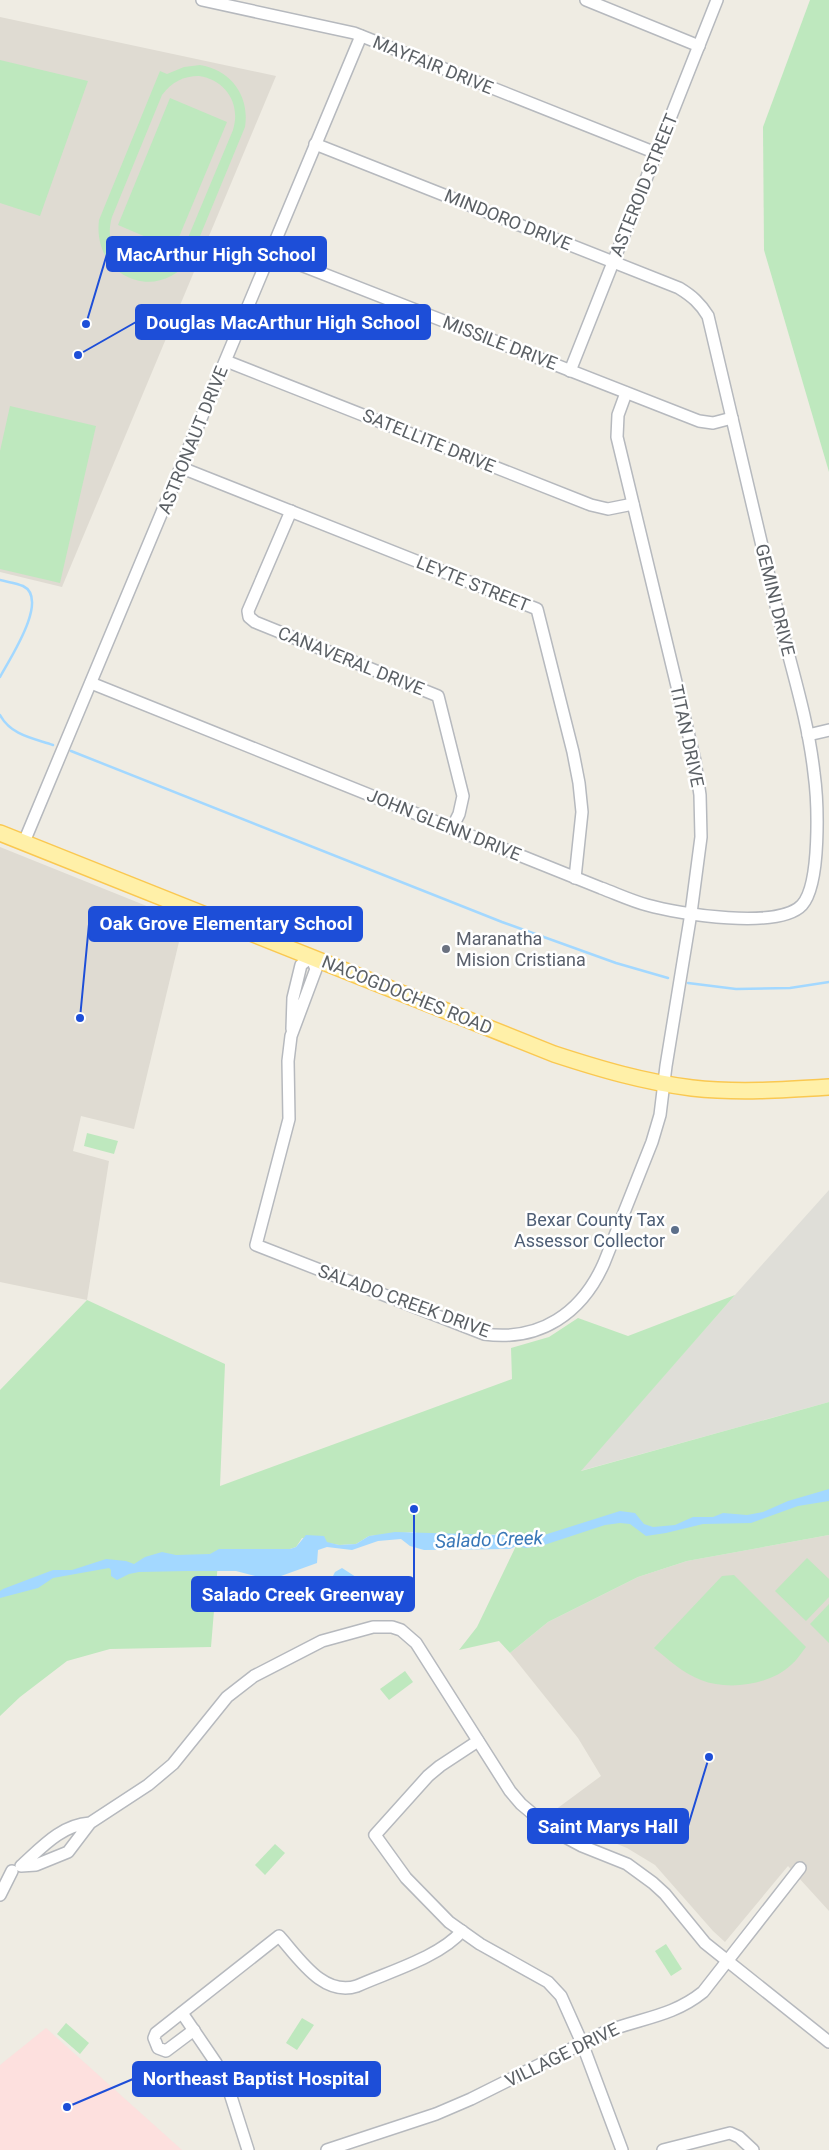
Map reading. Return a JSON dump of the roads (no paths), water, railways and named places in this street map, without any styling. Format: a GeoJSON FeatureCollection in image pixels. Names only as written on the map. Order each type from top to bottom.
{"type":"FeatureCollection","features":[{"type":"Feature","properties":{"kind":"main road","name":"NACOGDOCHES ROAD"},"geometry":{"type":"LineString","coordinates":[[0,833],[554,1054],[599,1069],[664,1084],[694,1088],[744,1091],[829,1087]]}},
{"type":"Feature","properties":{"kind":"street","name":"MAYFAIR DRIVE"},"geometry":{"type":"LineString","coordinates":[[202,0],[235,4],[361,36],[656,153]]}},
{"type":"Feature","properties":{"kind":"street"},"geometry":{"type":"LineString","coordinates":[[586,0],[700,46]]}},
{"type":"Feature","properties":{"kind":"street","name":"ASTEROID STREET"},"geometry":{"type":"LineString","coordinates":[[570,370],[717,0]]}},
{"type":"Feature","properties":{"kind":"street","name":"ASTRONAUT DRIVE"},"geometry":{"type":"LineString","coordinates":[[24,842],[361,36]]}},
{"type":"Feature","properties":{"kind":"street","name":"MINDORO DRIVE"},"geometry":{"type":"LineString","coordinates":[[315,144],[679,288],[698,301]]}},
{"type":"Feature","properties":{"kind":"street","name":"MISSILE DRIVE"},"geometry":{"type":"LineString","coordinates":[[270,253],[698,421],[713,423],[732,418]]}},
{"type":"Feature","properties":{"kind":"street","name":"GEMINI DRIVE"},"geometry":{"type":"LineString","coordinates":[[698,301],[708,316],[808,735],[816,785],[816,836],[814,876],[810,892],[804,903]]}},
{"type":"Feature","properties":{"kind":"street","name":"SATELLITE DRIVE"},"geometry":{"type":"LineString","coordinates":[[226,360],[591,505],[608,509],[633,504]]}},
{"type":"Feature","properties":{"kind":"street","name":"TITAN DRIVE"},"geometry":{"type":"LineString","coordinates":[[626,393],[618,415],[617,430],[698,780],[701,837],[664,1084]]}},
{"type":"Feature","properties":{"kind":"street","name":"LEYTE STREET"},"geometry":{"type":"LineString","coordinates":[[182,468],[537,609],[573,752],[578,783],[582,819],[575,878]]}},
{"type":"Feature","properties":{"kind":"street","name":"CANAVERAL DRIVE"},"geometry":{"type":"LineString","coordinates":[[291,511],[248,611],[249,617],[255,622],[438,696],[463,796],[462,805],[452,828]]}},
{"type":"Feature","properties":{"kind":"street","name":"JOHN GLENN DRIVE"},"geometry":{"type":"LineString","coordinates":[[91,683],[575,878],[647,905],[716,916],[770,918],[788,915],[804,903]]}},
{"type":"Feature","properties":{"kind":"street"},"geometry":{"type":"LineString","coordinates":[[808,735],[829,730]]}},
{"type":"Feature","properties":{"kind":"street","name":"SALADO CREEK DRIVE"},"geometry":{"type":"LineString","coordinates":[[311,957],[301,965],[293,998],[288,1061],[289,1119],[256,1245],[484,1334],[495,1336],[524,1333],[541,1328],[554,1322],[582,1300],[597,1279],[652,1142],[660,1115],[664,1084]]}},
{"type":"Feature","properties":{"kind":"street"},"geometry":{"type":"LineString","coordinates":[[16,1868],[36,1865],[68,1852],[90,1822],[148,1785],[168,1769],[239,1686],[322,1641],[373,1627],[392,1627],[401,1630],[416,1643],[510,1791],[538,1820],[575,1842],[613,1857],[641,1873],[665,1894],[705,1943],[829,2042]]}},
{"type":"Feature","properties":{"kind":"street"},"geometry":{"type":"LineString","coordinates":[[478,1741],[428,1776],[375,1835],[406,1878],[429,1903],[480,1944],[548,1982],[561,1996],[582,2043],[622,2150]]}},
{"type":"Feature","properties":{"kind":"street"},"geometry":{"type":"LineString","coordinates":[[0,1875],[16,1868],[64,1830],[77,1824],[90,1822]]}},
{"type":"Feature","properties":{"kind":"street"},"geometry":{"type":"LineString","coordinates":[[0,1895],[16,1868]]}},
{"type":"Feature","properties":{"kind":"street","name":"VILLAGE DRIVE"},"geometry":{"type":"LineString","coordinates":[[328,2150],[436,2114],[471,2100],[582,2043],[620,2026],[661,2016],[683,2006],[702,1992],[800,1868]]}},
{"type":"Feature","properties":{"kind":"street"},"geometry":{"type":"LineString","coordinates":[[194,2030],[166,2051],[158,2048],[154,2038],[156,2033],[279,1936],[319,1978],[331,1986],[343,1989],[357,1986],[439,1950],[453,1941],[462,1931]]}},
{"type":"Feature","properties":{"kind":"street"},"geometry":{"type":"LineString","coordinates":[[182,2013],[228,2084],[248,2150]]}},
{"type":"Feature","properties":{"kind":"street"},"geometry":{"type":"LineString","coordinates":[[663,2150],[730,2133],[739,2137],[753,2150]]}},
{"type":"Feature","properties":{"kind":"water","name":"Salado Creek"},"geometry":{"type":"Polygon","coordinates":[[[829,1489],[829,1501],[798,1506],[751,1523],[703,1524],[646,1536],[630,1524],[620,1523],[605,1525],[541,1546],[526,1548],[516,1546],[510,1549],[424,1550],[410,1546],[401,1539],[378,1541],[352,1550],[327,1547],[318,1550],[317,1563],[281,1576],[259,1577],[236,1571],[139,1572],[129,1574],[117,1580],[111,1576],[109,1568],[53,1578],[38,1588],[0,1598],[0,1591],[3,1589],[53,1570],[72,1570],[106,1559],[126,1561],[134,1564],[145,1557],[162,1552],[176,1555],[210,1554],[219,1549],[290,1549],[296,1547],[306,1535],[324,1536],[327,1542],[339,1545],[356,1544],[369,1536],[395,1532],[541,1536],[620,1511],[635,1513],[644,1524],[653,1527],[675,1525],[693,1517],[713,1517],[723,1513],[747,1515],[763,1512],[788,1501],[829,1489]]]}},
{"type":"Feature","properties":{"kind":"water"},"geometry":{"type":"Polygon","coordinates":[[[342,1568],[356,1577],[361,1588],[351,1598],[341,1594],[332,1578],[335,1572],[342,1568]]]}},
{"type":"Feature","properties":{"kind":"waterway"},"geometry":{"type":"LineString","coordinates":[[0,580],[23,586],[30,593],[32,603],[25,630],[0,677]]}},
{"type":"Feature","properties":{"kind":"waterway"},"geometry":{"type":"LineString","coordinates":[[0,715],[16,731],[30,738],[53,745]]}},
{"type":"Feature","properties":{"kind":"waterway"},"geometry":{"type":"LineString","coordinates":[[71,751],[502,922],[616,963],[668,978]]}},
{"type":"Feature","properties":{"kind":"waterway"},"geometry":{"type":"LineString","coordinates":[[688,983],[736,989],[790,988],[829,982]]}},
{"type":"Feature","properties":{"kind":"place","name":"MacArthur High School"},"geometry":{"type":"Point","coordinates":[86,324]}},
{"type":"Feature","properties":{"kind":"place","name":"Douglas MacArthur High School"},"geometry":{"type":"Point","coordinates":[78,355]}},
{"type":"Feature","properties":{"kind":"place","name":"Maranatha Mision Cristiana"},"geometry":{"type":"Point","coordinates":[446,949]}},
{"type":"Feature","properties":{"kind":"place","name":"Oak Grove Elementary School"},"geometry":{"type":"Point","coordinates":[80,1018]}},
{"type":"Feature","properties":{"kind":"place","name":"Bexar County Tax Assessor Collector"},"geometry":{"type":"Point","coordinates":[675,1230]}},
{"type":"Feature","properties":{"kind":"place","name":"Salado Creek Greenway"},"geometry":{"type":"Point","coordinates":[414,1509]}},
{"type":"Feature","properties":{"kind":"place","name":"Saint Marys Hall"},"geometry":{"type":"Point","coordinates":[709,1757]}},
{"type":"Feature","properties":{"kind":"place","name":"Northeast Baptist Hospital"},"geometry":{"type":"Point","coordinates":[67,2107]}}]}
